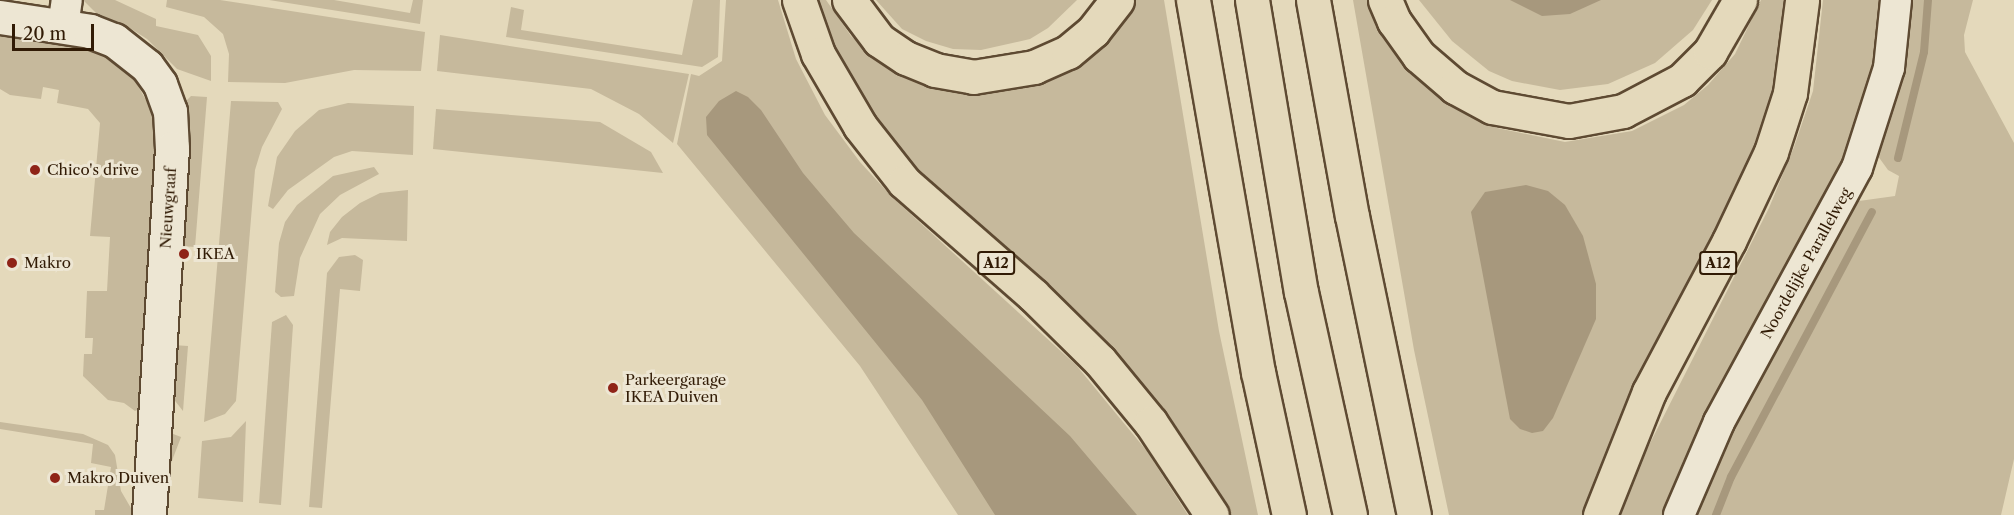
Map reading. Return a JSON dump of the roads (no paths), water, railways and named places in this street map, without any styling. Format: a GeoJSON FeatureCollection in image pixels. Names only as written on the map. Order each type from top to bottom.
{"type":"FeatureCollection","features":[{"type":"Feature","properties":{"kind":"highway","name":"A12"},"geometry":{"type":"LineString","coordinates":[[799,0],[818,54],[860,126],[904,182],[1033,295],[1100,361],[1151,423],[1212,515]]}},
{"type":"Feature","properties":{"kind":"highway"},"geometry":{"type":"LineString","coordinates":[[849,0],[879,40],[906,58],[935,70],[973,77],[1005,75],[1068,52],[1093,30],[1117,0]]}},
{"type":"Feature","properties":{"kind":"highway"},"geometry":{"type":"LineString","coordinates":[[1193,0],[1258,372],[1289,515]]}},
{"type":"Feature","properties":{"kind":"highway"},"geometry":{"type":"LineString","coordinates":[[1252,0],[1301,292],[1350,515]]}},
{"type":"Feature","properties":{"kind":"highway"},"geometry":{"type":"LineString","coordinates":[[1313,0],[1354,228],[1414,515]]}},
{"type":"Feature","properties":{"kind":"highway"},"geometry":{"type":"LineString","coordinates":[[1386,0],[1394,21],[1419,56],[1455,87],[1492,107],[1569,121],[1623,111],[1682,80],[1710,52],[1740,0]]}},
{"type":"Feature","properties":{"kind":"highway","name":"A12"},"geometry":{"type":"LineString","coordinates":[[1600,515],[1649,392],[1729,241],[1771,152],[1794,72],[1802,0]]}},
{"type":"Feature","properties":{"kind":"street","name":"Noordelijke Parallelweg"},"geometry":{"type":"LineString","coordinates":[[1679,515],[1719,422],[1857,168],[1889,68],[1896,0]]}},
{"type":"Feature","properties":{"kind":"street","name":"Nieuwgraaf"},"geometry":{"type":"LineString","coordinates":[[0,17],[65,14],[131,50],[160,84],[170,111],[172,148],[149,515]]}},
{"type":"Feature","properties":{"kind":"waterway"},"geometry":{"type":"LineString","coordinates":[[1898,158],[1924,52],[1928,0]]}},
{"type":"Feature","properties":{"kind":"waterway"},"geometry":{"type":"LineString","coordinates":[[1716,515],[1731,477],[1872,212]]}},
{"type":"Feature","properties":{"kind":"place","name":"Chico's drive"},"geometry":{"type":"Point","coordinates":[35,170]}},
{"type":"Feature","properties":{"kind":"place","name":"IKEA"},"geometry":{"type":"Point","coordinates":[184,254]}},
{"type":"Feature","properties":{"kind":"place","name":"Makro"},"geometry":{"type":"Point","coordinates":[12,263]}},
{"type":"Feature","properties":{"kind":"place","name":"Parkeergarage IKEA Duiven"},"geometry":{"type":"Point","coordinates":[613,388]}},
{"type":"Feature","properties":{"kind":"place","name":"Makro Duiven"},"geometry":{"type":"Point","coordinates":[55,478]}}]}
